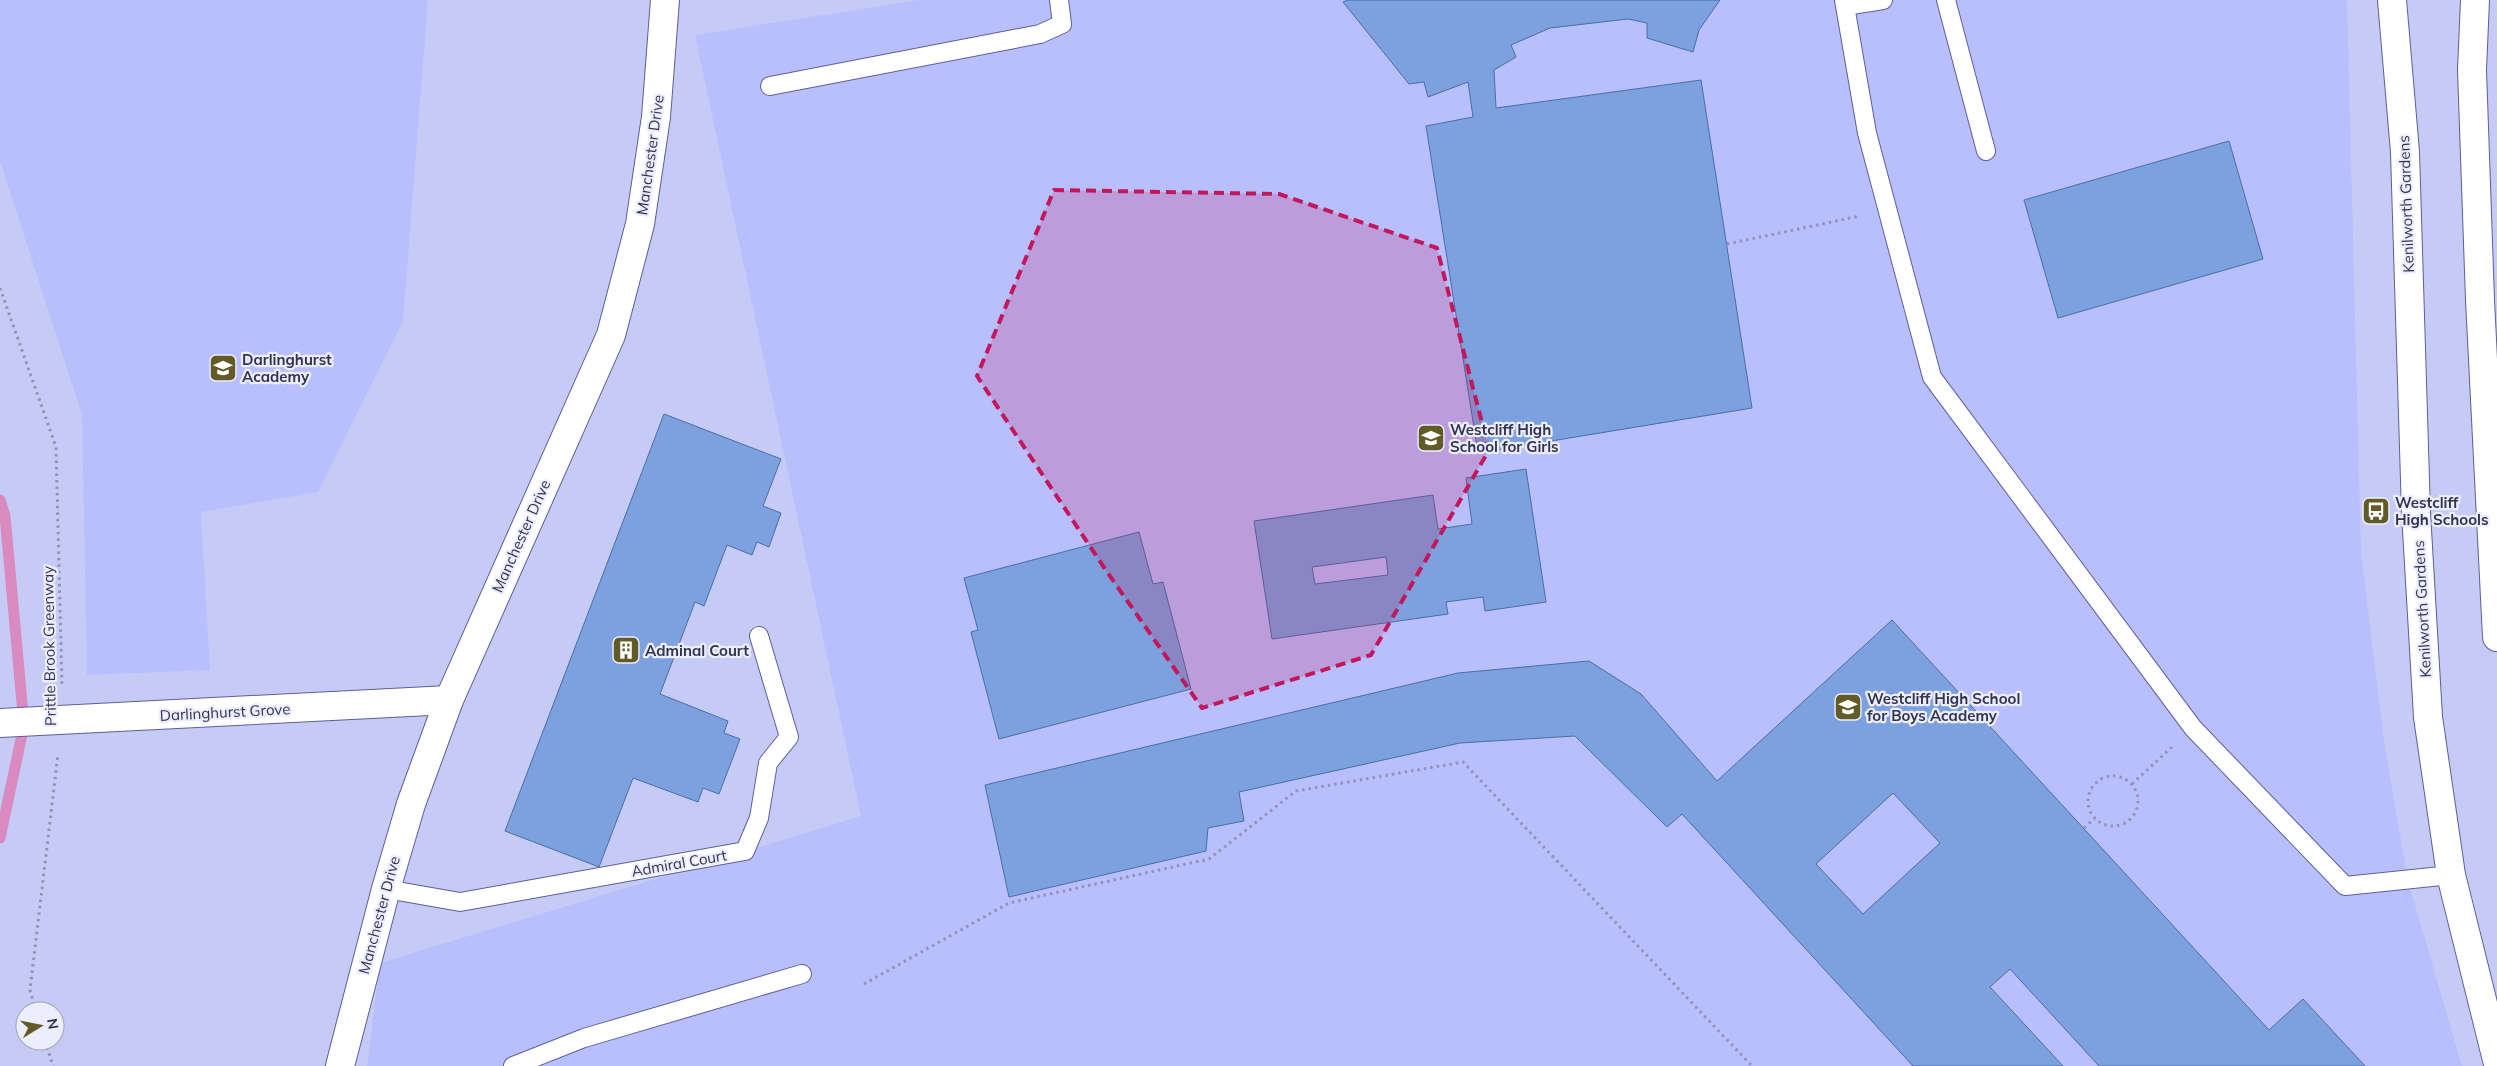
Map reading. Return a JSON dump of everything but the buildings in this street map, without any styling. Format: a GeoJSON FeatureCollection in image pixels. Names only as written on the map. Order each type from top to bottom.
{"type":"FeatureCollection","features":[{"type":"Feature","properties":{"kind":"street","name":"Manchester Drive"},"geometry":{"type":"LineString","coordinates":[[340,1066],[386,888],[411,804],[449,700],[611,334],[640,224],[656,117],[665,0]]}},
{"type":"Feature","properties":{"kind":"street","name":"Kenilworth Gardens"},"geometry":{"type":"LineString","coordinates":[[2392,0],[2405,152],[2416,513],[2428,717],[2451,875],[2497,1060]]}},
{"type":"Feature","properties":{"kind":"street"},"geometry":{"type":"LineString","coordinates":[[2475,0],[2472,70],[2480,290],[2497,637]]}},
{"type":"Feature","properties":{"kind":"street","name":"Darlinghurst Grove"},"geometry":{"type":"LineString","coordinates":[[0,723],[449,700]]}},
{"type":"Feature","properties":{"kind":"lane"},"geometry":{"type":"LineString","coordinates":[[770,86],[1040,34],[1062,24],[1059,0]]}},
{"type":"Feature","properties":{"kind":"lane"},"geometry":{"type":"LineString","coordinates":[[1883,0],[1844,3],[1867,133],[1932,378],[2193,728],[2345,886],[2451,875]]}},
{"type":"Feature","properties":{"kind":"lane"},"geometry":{"type":"LineString","coordinates":[[1946,0],[1986,151]]}},
{"type":"Feature","properties":{"kind":"lane","name":"Admiral Court"},"geometry":{"type":"LineString","coordinates":[[386,888],[460,902],[745,851],[759,818],[768,762],[789,737],[759,636]]}},
{"type":"Feature","properties":{"kind":"lane"},"geometry":{"type":"LineString","coordinates":[[513,1066],[584,1038],[802,974]]}},
{"type":"Feature","properties":{"kind":"path"},"geometry":{"type":"LineString","coordinates":[[1726,244],[1888,211]]}},
{"type":"Feature","properties":{"kind":"path","name":"Prittle Brook Greenway"},"geometry":{"type":"LineString","coordinates":[[0,288],[56,447],[62,721],[30,990],[33,1001]]}},
{"type":"Feature","properties":{"kind":"path"},"geometry":{"type":"LineString","coordinates":[[2132,784],[2193,728]]}},
{"type":"Feature","properties":{"kind":"path"},"geometry":{"type":"LineString","coordinates":[[864,984],[1008,904],[1209,858],[1296,791],[1463,762],[1752,1066]]}},
{"type":"Feature","properties":{"kind":"path"},"geometry":{"type":"LineString","coordinates":[[2110,776],[2126,779],[2132,784],[2138,799],[2133,815],[2127,822],[2111,825],[2095,818],[2091,811],[2089,796],[2096,782],[2110,776]]}},
{"type":"Feature","properties":{"kind":"path"},"geometry":{"type":"LineString","coordinates":[[2084,828],[2095,818]]}},
{"type":"Feature","properties":{"kind":"path"},"geometry":{"type":"LineString","coordinates":[[49,1051],[53,1066]]}},
{"type":"Feature","properties":{"kind":"highlighted area"},"geometry":{"type":"Polygon","coordinates":[[[1054,190],[1279,194],[1437,248],[1489,450],[1371,655],[1202,708],[1105,569],[977,376],[1054,190]]]}},
{"type":"Feature","properties":{"kind":"shaded area","name":"Darlinghurst Academy"},"geometry":{"type":"Polygon","coordinates":[[[0,0],[428,0],[403,321],[318,492],[201,512],[210,670],[87,675],[82,415],[0,161],[0,0]]]}},
{"type":"Feature","properties":{"kind":"shaded area"},"geometry":{"type":"Polygon","coordinates":[[[920,0],[2347,0],[2361,551],[2384,741],[2408,881],[2462,1066],[367,1066],[380,963],[861,816],[695,35],[920,0]]]}},
{"type":"Feature","properties":{"kind":"waterway"},"geometry":{"type":"LineString","coordinates":[[0,500],[5,516],[24,725],[0,838]]}},
{"type":"Feature","properties":{"kind":"place","name":"Darlinghurst Academy"},"geometry":{"type":"Point","coordinates":[223,368]}},
{"type":"Feature","properties":{"kind":"place","name":"Westcliff High School for Girls"},"geometry":{"type":"Point","coordinates":[1431,438]}},
{"type":"Feature","properties":{"kind":"place","name":"Westcliff High Schools"},"geometry":{"type":"Point","coordinates":[2376,511]}},
{"type":"Feature","properties":{"kind":"place","name":"Adminal Court"},"geometry":{"type":"Point","coordinates":[626,650]}},
{"type":"Feature","properties":{"kind":"place","name":"Westcliff High School for Boys Academy"},"geometry":{"type":"Point","coordinates":[1848,707]}}]}
